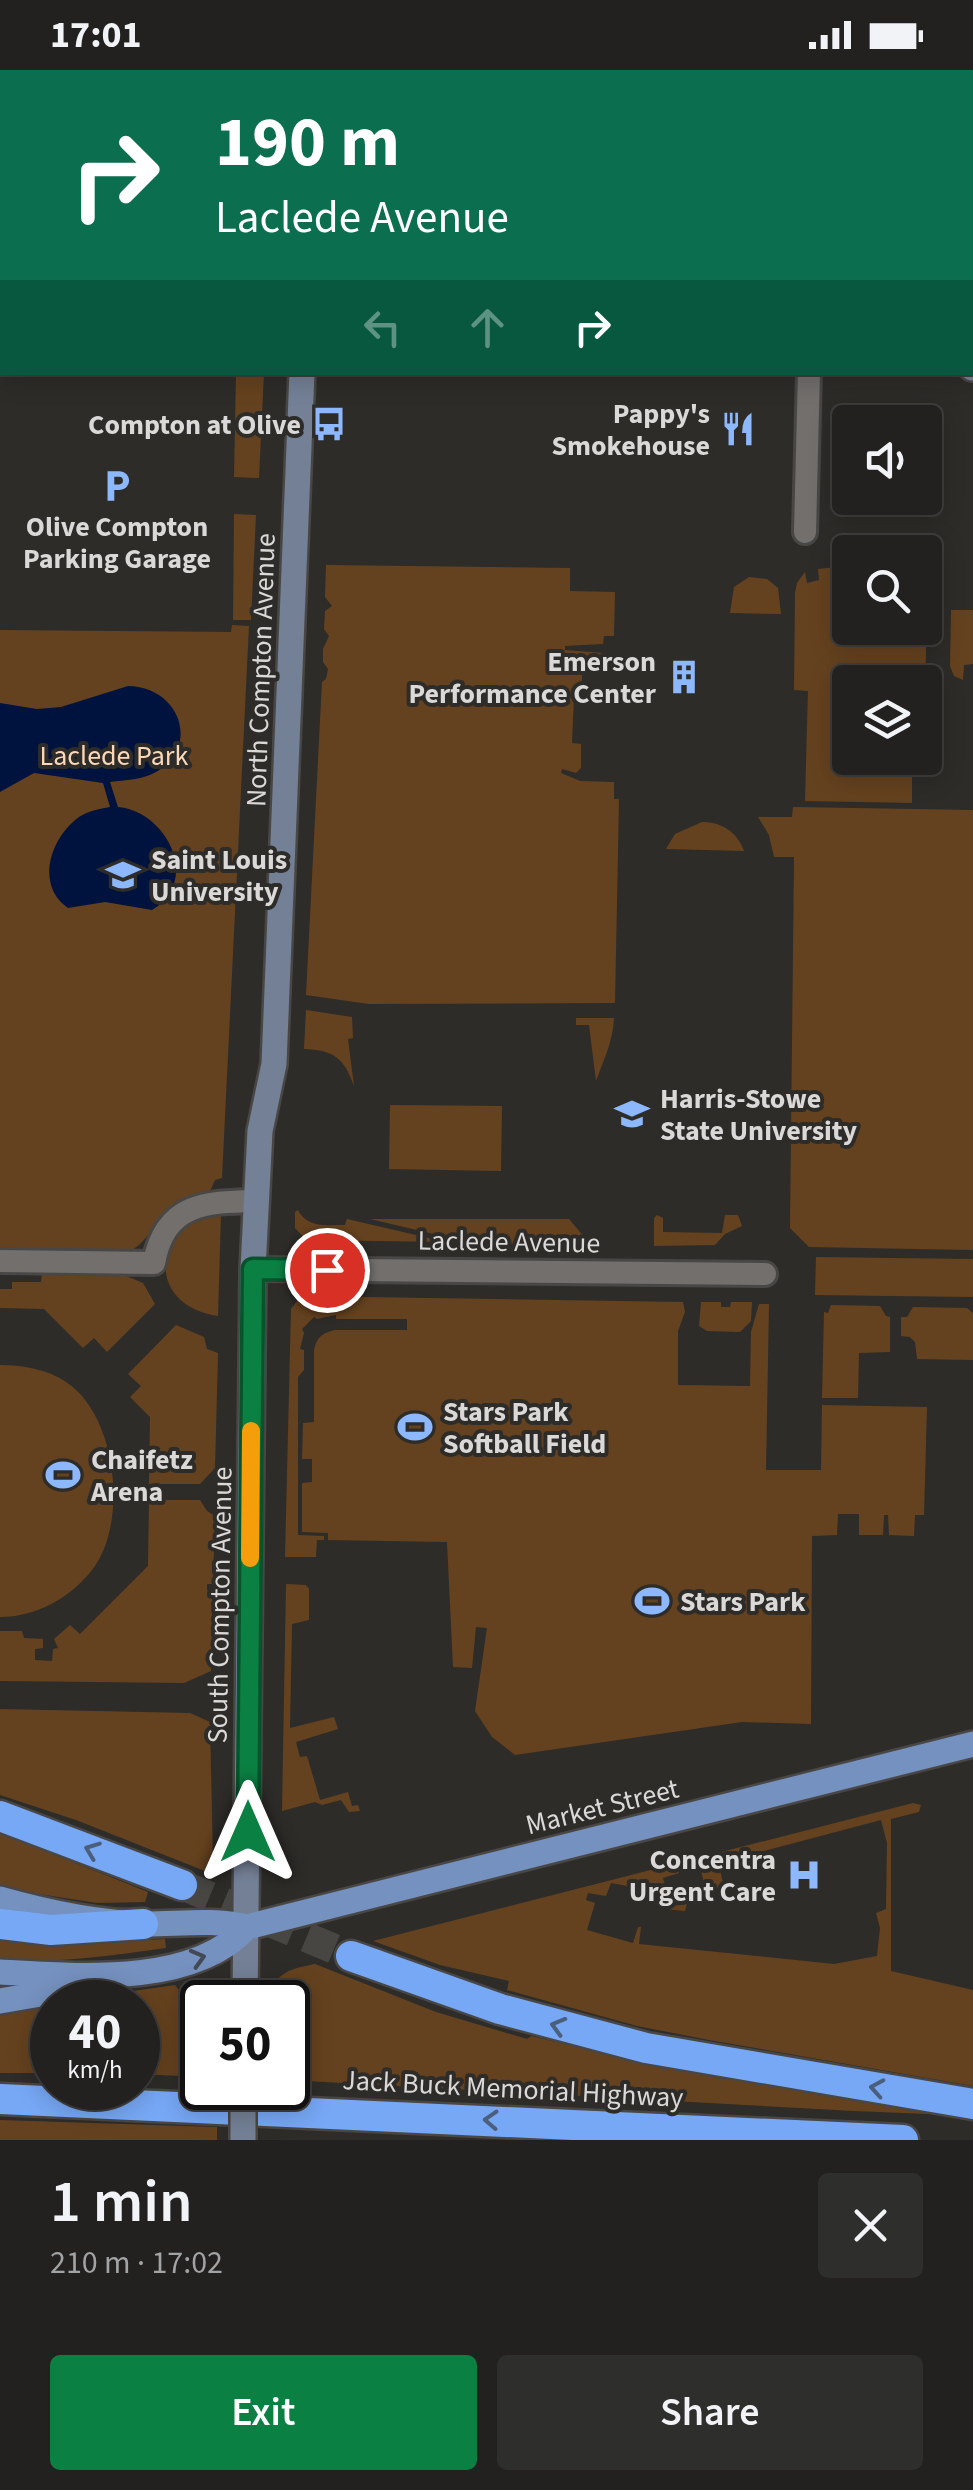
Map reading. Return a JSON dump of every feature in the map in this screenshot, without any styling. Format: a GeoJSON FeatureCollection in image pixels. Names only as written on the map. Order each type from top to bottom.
{"type":"FeatureCollection","features":[{"type":"Feature","properties":{"kind":"highway"},"geometry":{"type":"LineString","coordinates":[[0,1816],[182,1885]]}},
{"type":"Feature","properties":{"kind":"highway"},"geometry":{"type":"LineString","coordinates":[[0,1924],[51,1930],[143,1924]]}},
{"type":"Feature","properties":{"kind":"highway"},"geometry":{"type":"LineString","coordinates":[[351,1956],[500,2009],[646,2048],[973,2104]]}},
{"type":"Feature","properties":{"kind":"highway","name":"Jack Buck Memorial Highway"},"geometry":{"type":"LineString","coordinates":[[0,2099],[902,2140]]}},
{"type":"Feature","properties":{"kind":"main road","name":"North Compton Avenue"},"geometry":{"type":"LineString","coordinates":[[253,1269],[260,1131],[274,1064],[302,375]]}},
{"type":"Feature","properties":{"kind":"main road","name":"South Compton Avenue"},"geometry":{"type":"LineString","coordinates":[[246,1980],[253,1269]]}},
{"type":"Feature","properties":{"kind":"main road","name":"Market Street"},"geometry":{"type":"LineString","coordinates":[[0,1899],[82,1917],[143,1924],[220,1922],[247,1927],[973,1744]]}},
{"type":"Feature","properties":{"kind":"main road","name":"Market Street"},"geometry":{"type":"LineString","coordinates":[[0,1972],[140,1973],[208,1957],[234,1941],[247,1927]]}},
{"type":"Feature","properties":{"kind":"main road"},"geometry":{"type":"LineString","coordinates":[[0,2001],[65,1992],[140,1973]]}},
{"type":"Feature","properties":{"kind":"main road"},"geometry":{"type":"LineString","coordinates":[[242,2140],[243,2110]]}},
{"type":"Feature","properties":{"kind":"street"},"geometry":{"type":"LineString","coordinates":[[805,532],[808,375]]}},
{"type":"Feature","properties":{"kind":"street"},"geometry":{"type":"LineString","coordinates":[[0,1261],[154,1263],[163,1234],[184,1212],[208,1203],[256,1202]]}},
{"type":"Feature","properties":{"kind":"street","name":"Laclede Avenue"},"geometry":{"type":"LineString","coordinates":[[253,1269],[765,1274]]}},
{"type":"Feature","properties":{"kind":"green space"},"geometry":{"type":"Polygon","coordinates":[[[236,375],[264,375],[259,478],[234,477],[236,375]]]}},
{"type":"Feature","properties":{"kind":"green space"},"geometry":{"type":"Polygon","coordinates":[[[234,514],[256,515],[251,620],[233,620],[234,514]]]}},
{"type":"Feature","properties":{"kind":"green space"},"geometry":{"type":"Polygon","coordinates":[[[326,565],[570,568],[570,591],[615,592],[614,636],[604,636],[603,644],[565,646],[565,650],[603,653],[603,658],[583,659],[581,695],[574,696],[572,743],[581,744],[581,768],[576,773],[562,769],[561,773],[580,781],[614,782],[614,799],[619,799],[615,1003],[369,1004],[306,995],[322,682],[328,669],[323,662],[329,636],[324,629],[325,611],[332,606],[325,597],[326,565]]]}},
{"type":"Feature","properties":{"kind":"green space"},"geometry":{"type":"Polygon","coordinates":[[[832,567],[832,645],[926,645],[925,665],[832,665],[832,775],[912,776],[912,803],[805,801],[808,691],[794,690],[795,593],[805,572],[807,583],[819,580],[818,569],[832,567]]]}},
{"type":"Feature","properties":{"kind":"green space"},"geometry":{"type":"Polygon","coordinates":[[[749,577],[767,579],[778,588],[781,614],[730,613],[734,587],[749,577]]]}},
{"type":"Feature","properties":{"kind":"green space"},"geometry":{"type":"Polygon","coordinates":[[[951,610],[973,610],[973,664],[964,665],[963,680],[954,676],[950,666],[951,610]]]}},
{"type":"Feature","properties":{"kind":"green space","name":"Laclede Park"},"geometry":{"type":"Polygon","coordinates":[[[232,625],[249,626],[222,1178],[215,1180],[210,1191],[169,1208],[130,1251],[0,1251],[0,630],[231,632],[232,625]]]}},
{"type":"Feature","properties":{"kind":"green space"},"geometry":{"type":"Polygon","coordinates":[[[793,807],[973,810],[973,1250],[809,1247],[790,1228],[794,857],[774,857],[769,835],[758,817],[792,817],[793,807]]]}},
{"type":"Feature","properties":{"kind":"green space"},"geometry":{"type":"Polygon","coordinates":[[[702,822],[728,829],[744,851],[666,849],[675,834],[702,822]]]}},
{"type":"Feature","properties":{"kind":"green space"},"geometry":{"type":"Polygon","coordinates":[[[306,1010],[352,1017],[353,1038],[348,1039],[354,1086],[336,1057],[304,1049],[306,1010]]]}},
{"type":"Feature","properties":{"kind":"green space"},"geometry":{"type":"Polygon","coordinates":[[[576,1018],[614,1018],[596,1081],[589,1025],[576,1025],[576,1018]]]}},
{"type":"Feature","properties":{"kind":"green space"},"geometry":{"type":"Polygon","coordinates":[[[390,1105],[502,1106],[501,1171],[389,1169],[390,1105]]]}},
{"type":"Feature","properties":{"kind":"green space"},"geometry":{"type":"Polygon","coordinates":[[[298,1210],[306,1220],[318,1224],[345,1225],[347,1219],[446,1242],[306,1240],[295,1228],[298,1210]]]}},
{"type":"Feature","properties":{"kind":"green space"},"geometry":{"type":"Polygon","coordinates":[[[221,1213],[218,1316],[195,1309],[178,1297],[168,1282],[166,1265],[169,1248],[180,1233],[197,1220],[221,1213]]]}},
{"type":"Feature","properties":{"kind":"green space"},"geometry":{"type":"Polygon","coordinates":[[[657,1215],[663,1218],[663,1232],[722,1233],[725,1215],[738,1215],[742,1226],[725,1234],[715,1245],[654,1246],[657,1215]]]}},
{"type":"Feature","properties":{"kind":"green space"},"geometry":{"type":"Polygon","coordinates":[[[370,1219],[569,1219],[591,1245],[472,1243],[370,1219]]]}},
{"type":"Feature","properties":{"kind":"green space"},"geometry":{"type":"Polygon","coordinates":[[[816,1257],[973,1259],[973,1297],[815,1295],[816,1257]]]}},
{"type":"Feature","properties":{"kind":"green space"},"geometry":{"type":"Polygon","coordinates":[[[42,1274],[126,1276],[143,1283],[155,1304],[107,1352],[94,1338],[83,1348],[44,1309],[0,1308],[0,1289],[12,1289],[12,1282],[41,1282],[42,1274]]]}},
{"type":"Feature","properties":{"kind":"green space"},"geometry":{"type":"Polygon","coordinates":[[[301,1296],[683,1302],[685,1312],[678,1331],[678,1385],[750,1386],[751,1332],[759,1304],[769,1304],[766,1470],[821,1470],[822,1405],[927,1407],[924,1515],[915,1515],[914,1536],[889,1535],[888,1515],[884,1515],[883,1535],[859,1535],[859,1514],[838,1514],[837,1535],[812,1536],[811,1724],[742,1722],[515,1755],[492,1737],[475,1711],[487,1628],[476,1627],[472,1668],[453,1667],[447,1542],[328,1540],[328,1533],[302,1532],[302,1483],[312,1482],[312,1459],[302,1459],[303,1423],[314,1422],[317,1342],[323,1334],[335,1330],[407,1330],[407,1319],[314,1317],[302,1329],[304,1370],[298,1377],[298,1535],[324,1536],[324,1540],[317,1540],[316,1557],[285,1557],[291,1309],[301,1296]]]}},
{"type":"Feature","properties":{"kind":"green space"},"geometry":{"type":"Polygon","coordinates":[[[701,1302],[721,1302],[721,1307],[730,1307],[731,1302],[752,1302],[751,1321],[740,1332],[707,1331],[699,1326],[701,1302]]]}},
{"type":"Feature","properties":{"kind":"green space"},"geometry":{"type":"Polygon","coordinates":[[[831,1305],[880,1306],[890,1317],[890,1352],[859,1353],[858,1398],[822,1398],[824,1312],[828,1313],[831,1305]]]}},
{"type":"Feature","properties":{"kind":"green space"},"geometry":{"type":"Polygon","coordinates":[[[913,1307],[967,1308],[973,1313],[973,1360],[917,1359],[915,1342],[901,1336],[901,1317],[907,1317],[913,1307]]]}},
{"type":"Feature","properties":{"kind":"green space"},"geometry":{"type":"Polygon","coordinates":[[[176,1325],[204,1337],[207,1349],[218,1353],[215,1468],[200,1484],[149,1484],[150,1417],[130,1397],[141,1386],[128,1374],[176,1325]]]}},
{"type":"Feature","properties":{"kind":"green space","name":"Chaifetz Arena"},"geometry":{"type":"Polygon","coordinates":[[[0,1365],[51,1374],[83,1398],[97,1419],[106,1444],[113,1499],[104,1550],[83,1580],[39,1610],[0,1617],[0,1365]]]}},
{"type":"Feature","properties":{"kind":"green space"},"geometry":{"type":"Polygon","coordinates":[[[149,1500],[200,1500],[215,1516],[213,1584],[207,1584],[207,1590],[213,1590],[211,1671],[184,1683],[0,1681],[0,1631],[22,1631],[24,1638],[43,1639],[43,1648],[35,1649],[35,1660],[52,1661],[53,1649],[58,1648],[54,1639],[70,1625],[80,1634],[148,1566],[149,1500]]]}},
{"type":"Feature","properties":{"kind":"green space"},"geometry":{"type":"Polygon","coordinates":[[[286,1584],[306,1585],[309,1589],[309,1620],[292,1624],[290,1728],[334,1717],[338,1729],[296,1742],[300,1757],[307,1756],[320,1800],[348,1792],[352,1806],[358,1805],[360,1811],[349,1812],[341,1800],[282,1811],[286,1584]]]}},
{"type":"Feature","properties":{"kind":"green space"},"geometry":{"type":"Polygon","coordinates":[[[0,1709],[190,1713],[210,1722],[213,1861],[205,1871],[0,1795],[0,1709]]]}},
{"type":"Feature","properties":{"kind":"green space"},"geometry":{"type":"Polygon","coordinates":[[[913,1803],[921,1805],[919,1812],[891,1819],[891,1971],[973,1990],[973,2086],[637,2026],[507,1990],[509,1981],[440,1965],[373,1941],[678,1863],[679,1873],[663,1878],[671,1906],[687,1904],[685,1911],[665,1909],[665,1893],[611,1883],[606,1896],[588,1893],[586,1900],[595,1903],[587,1930],[633,1943],[641,1927],[639,1944],[834,1964],[877,1956],[880,1928],[876,1913],[886,1909],[887,1843],[881,1820],[718,1863],[724,1886],[706,1891],[698,1858],[913,1803]]]}},
{"type":"Feature","properties":{"kind":"green space"},"geometry":{"type":"Polygon","coordinates":[[[0,1833],[148,1892],[145,1902],[97,1903],[0,1888],[0,1833]]]}},
{"type":"Feature","properties":{"kind":"green space"},"geometry":{"type":"Polygon","coordinates":[[[0,1936],[81,1943],[165,1939],[166,1948],[63,1960],[0,1961],[0,1936]]]}},
{"type":"Feature","properties":{"kind":"green space"},"geometry":{"type":"Polygon","coordinates":[[[315,1964],[436,2012],[527,2039],[531,2036],[674,2070],[929,2110],[928,2114],[854,2111],[310,2081],[310,1980],[277,1980],[297,1968],[315,1964]]]}},
{"type":"Feature","properties":{"kind":"green space"},"geometry":{"type":"Polygon","coordinates":[[[175,1985],[180,1992],[180,2076],[160,2075],[160,1987],[175,1985]]]}},
{"type":"Feature","properties":{"kind":"green space"},"geometry":{"type":"Polygon","coordinates":[[[30,2006],[30,2073],[0,2073],[0,2010],[30,2006]]]}},
{"type":"Feature","properties":{"kind":"green space"},"geometry":{"type":"Polygon","coordinates":[[[0,2120],[217,2127],[217,2140],[0,2140],[0,2120]]]}},
{"type":"Feature","properties":{"kind":"water"},"geometry":{"type":"Polygon","coordinates":[[[128,686],[161,696],[178,720],[181,734],[170,761],[145,777],[110,782],[118,807],[135,811],[163,833],[176,865],[175,882],[167,897],[152,910],[105,902],[68,908],[52,887],[50,862],[69,826],[86,813],[110,807],[103,783],[34,773],[0,792],[0,703],[37,709],[61,707],[128,686]]]}},
{"type":"Feature","properties":{"kind":"tunnel"},"geometry":{"type":"LineString","coordinates":[[182,1885],[351,1956]]}},
{"type":"Feature","properties":{"kind":"slow traffic"},"geometry":{"type":"LineString","coordinates":[[250,1558],[251,1431]]}},
{"type":"Feature","properties":{"kind":"place","name":"Compton at Olive"},"geometry":{"type":"Point","coordinates":[329,424]}},
{"type":"Feature","properties":{"kind":"place","name":"Pappy's Smokehouse"},"geometry":{"type":"Point","coordinates":[738,429]}},
{"type":"Feature","properties":{"kind":"place","name":"Olive Compton Parking Garage"},"geometry":{"type":"Point","coordinates":[117,486]}},
{"type":"Feature","properties":{"kind":"place","name":"Emerson Performance Center"},"geometry":{"type":"Point","coordinates":[684,677]}},
{"type":"Feature","properties":{"kind":"place","name":"Saint Louis University"},"geometry":{"type":"Point","coordinates":[123,875]}},
{"type":"Feature","properties":{"kind":"place","name":"Harris-Stowe State University"},"geometry":{"type":"Point","coordinates":[632,1114]}},
{"type":"Feature","properties":{"kind":"place","name":"Stars Park Softball Field"},"geometry":{"type":"Point","coordinates":[415,1427]}},
{"type":"Feature","properties":{"kind":"place","name":"Chaifetz Arena"},"geometry":{"type":"Point","coordinates":[63,1475]}},
{"type":"Feature","properties":{"kind":"place","name":"Stars Park"},"geometry":{"type":"Point","coordinates":[652,1601]}},
{"type":"Feature","properties":{"kind":"place","name":"Concentra Urgent Care"},"geometry":{"type":"Point","coordinates":[804,1875]}},
{"type":"Feature","properties":{"kind":"route"},"geometry":{"type":"LineString","coordinates":[[248,1832],[253,1269],[327,1270]]}}]}
